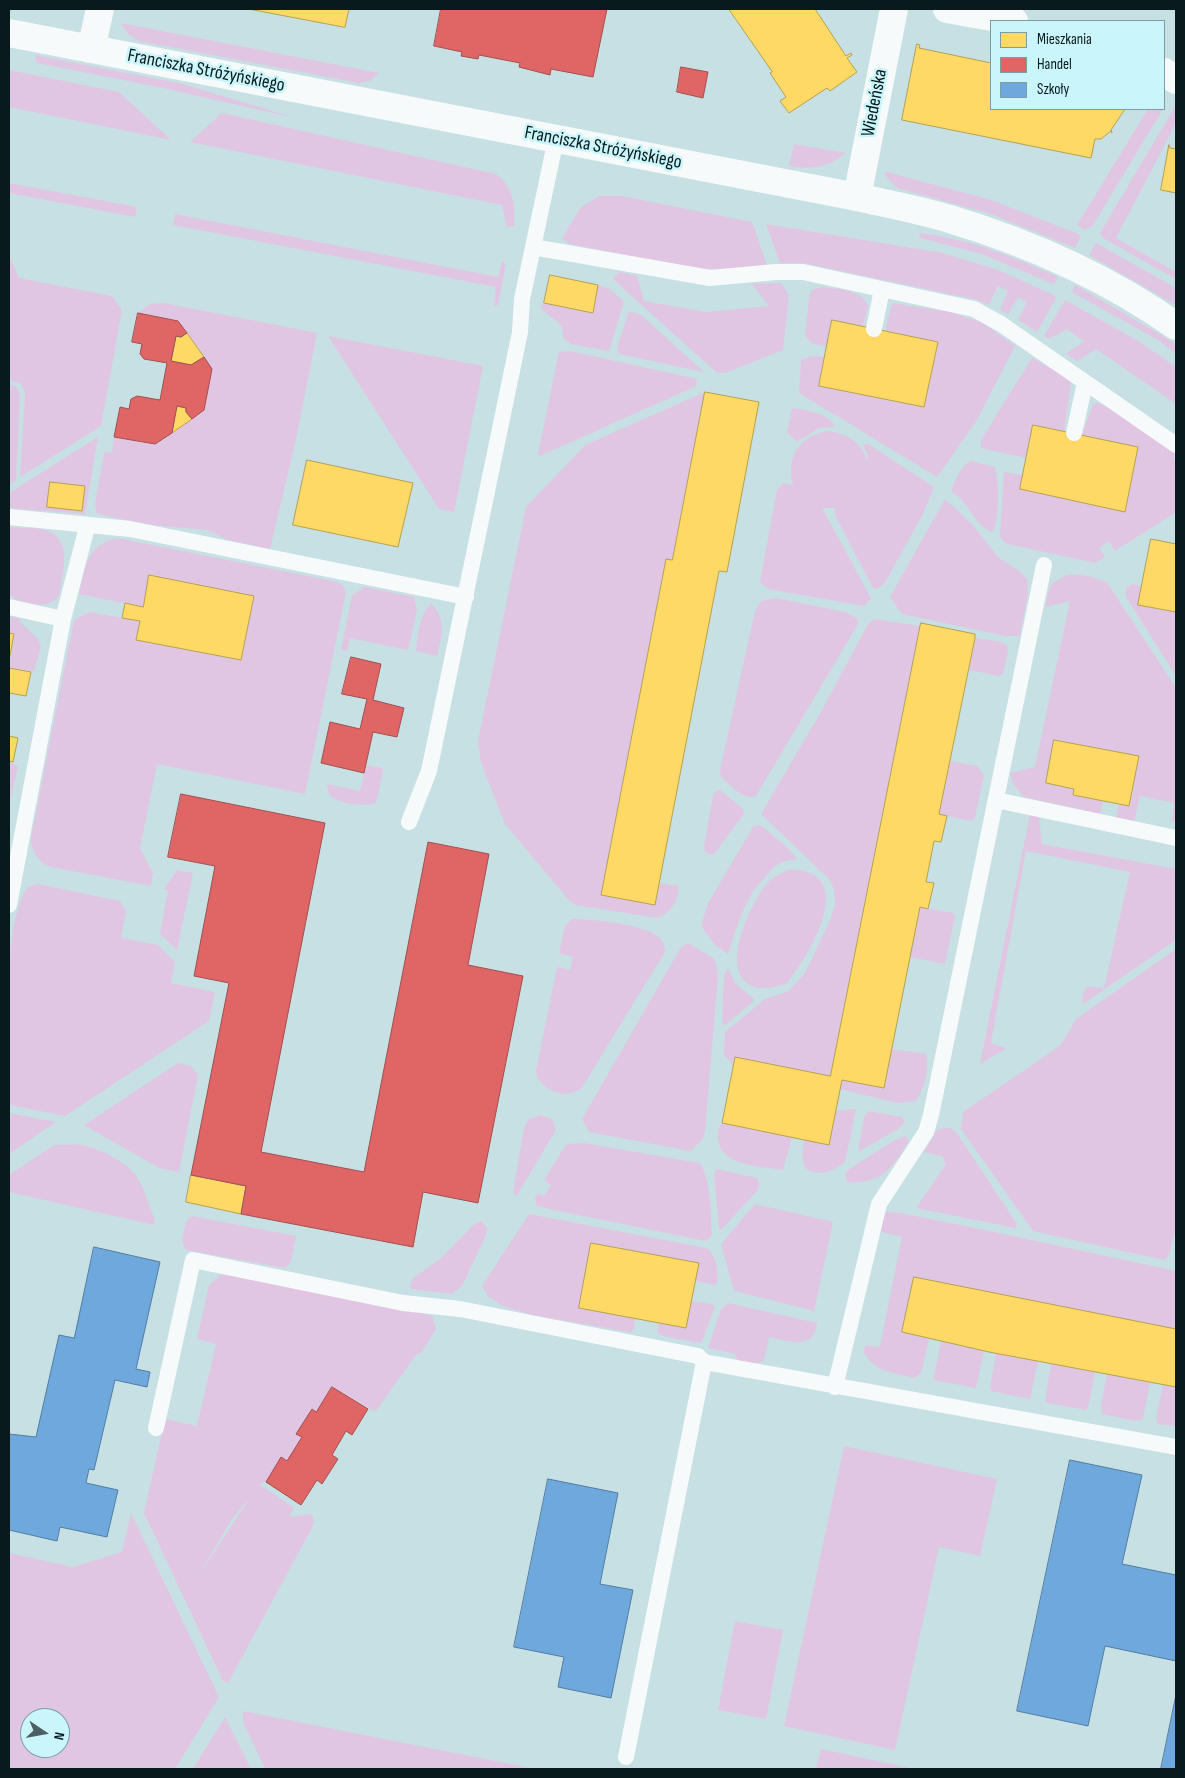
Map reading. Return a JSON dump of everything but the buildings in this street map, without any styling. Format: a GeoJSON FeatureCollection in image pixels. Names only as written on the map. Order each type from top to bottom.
{"type":"FeatureCollection","features":[{"type":"Feature","properties":{"kind":"street"},"geometry":{"type":"LineString","coordinates":[[91,49],[100,9]]}},
{"type":"Feature","properties":{"kind":"street","name":"Wiedeńska"},"geometry":{"type":"LineString","coordinates":[[857,197],[894,9]]}},
{"type":"Feature","properties":{"kind":"street"},"geometry":{"type":"LineString","coordinates":[[947,9],[1008,20]]}},
{"type":"Feature","properties":{"kind":"street","name":"Franciszka Stróżyńskiego"},"geometry":{"type":"LineString","coordinates":[[9,33],[857,197],[949,218],[1013,240],[1122,292],[1176,326]]}},
{"type":"Feature","properties":{"kind":"street"},"geometry":{"type":"LineString","coordinates":[[1165,73],[1176,80]]}},
{"type":"Feature","properties":{"kind":"lane"},"geometry":{"type":"LineString","coordinates":[[410,822],[429,771],[520,332],[522,299],[556,139]]}},
{"type":"Feature","properties":{"kind":"lane"},"geometry":{"type":"LineString","coordinates":[[533,247],[710,278],[776,272],[804,272],[974,309],[1001,324],[1176,444]]}},
{"type":"Feature","properties":{"kind":"lane"},"geometry":{"type":"LineString","coordinates":[[874,329],[882,289]]}},
{"type":"Feature","properties":{"kind":"lane"},"geometry":{"type":"LineString","coordinates":[[1074,433],[1085,382]]}},
{"type":"Feature","properties":{"kind":"lane"},"geometry":{"type":"LineString","coordinates":[[9,517],[87,527],[130,529],[466,597]]}},
{"type":"Feature","properties":{"kind":"lane"},"geometry":{"type":"LineString","coordinates":[[9,905],[63,619],[87,527]]}},
{"type":"Feature","properties":{"kind":"lane"},"geometry":{"type":"LineString","coordinates":[[835,1387],[879,1204],[926,1132],[931,1115],[1044,564]]}},
{"type":"Feature","properties":{"kind":"lane"},"geometry":{"type":"LineString","coordinates":[[9,607],[63,619]]}},
{"type":"Feature","properties":{"kind":"lane"},"geometry":{"type":"LineString","coordinates":[[996,800],[1176,838]]}},
{"type":"Feature","properties":{"kind":"lane"},"geometry":{"type":"LineString","coordinates":[[156,1428],[193,1260],[403,1303],[460,1310],[698,1356],[704,1362],[835,1387],[1176,1447]]}},
{"type":"Feature","properties":{"kind":"lane"},"geometry":{"type":"LineString","coordinates":[[626,1757],[704,1362]]}},
{"type":"Feature","properties":{"kind":"shaded area"},"geometry":{"type":"Polygon","coordinates":[[[121,23],[379,73],[370,81],[359,83],[139,41],[128,34],[121,23]]]}},
{"type":"Feature","properties":{"kind":"shaded area"},"geometry":{"type":"Polygon","coordinates":[[[35,55],[183,84],[295,118],[163,88],[37,63],[35,55]]]}},
{"type":"Feature","properties":{"kind":"shaded area"},"geometry":{"type":"Polygon","coordinates":[[[9,70],[119,92],[171,140],[9,107],[9,70]]]}},
{"type":"Feature","properties":{"kind":"shaded area"},"geometry":{"type":"Polygon","coordinates":[[[1176,105],[1176,123],[1116,238],[1176,272],[1176,279],[1103,238],[1100,233],[1176,105]]]}},
{"type":"Feature","properties":{"kind":"shaded area"},"geometry":{"type":"Polygon","coordinates":[[[1147,110],[1162,110],[1093,225],[1085,230],[1077,225],[1147,110]]]}},
{"type":"Feature","properties":{"kind":"shaded area"},"geometry":{"type":"Polygon","coordinates":[[[222,113],[496,174],[510,191],[514,211],[514,226],[507,227],[502,205],[190,142],[222,113]]]}},
{"type":"Feature","properties":{"kind":"shaded area"},"geometry":{"type":"Polygon","coordinates":[[[794,144],[846,153],[833,162],[819,166],[804,168],[789,166],[794,144]]]}},
{"type":"Feature","properties":{"kind":"shaded area"},"geometry":{"type":"Polygon","coordinates":[[[887,172],[991,200],[1081,235],[1075,248],[991,214],[897,188],[884,174],[887,172]]]}},
{"type":"Feature","properties":{"kind":"shaded area"},"geometry":{"type":"Polygon","coordinates":[[[9,183],[137,207],[135,217],[9,193],[9,183]]]}},
{"type":"Feature","properties":{"kind":"shaded area"},"geometry":{"type":"Polygon","coordinates":[[[599,196],[622,196],[752,222],[767,265],[738,269],[694,269],[570,244],[562,239],[580,208],[599,196]]]}},
{"type":"Feature","properties":{"kind":"shaded area"},"geometry":{"type":"Polygon","coordinates":[[[175,214],[498,277],[502,261],[506,264],[498,305],[494,306],[496,287],[173,225],[175,214]]]}},
{"type":"Feature","properties":{"kind":"shaded area"},"geometry":{"type":"Polygon","coordinates":[[[766,224],[943,253],[998,270],[1054,295],[1056,298],[1037,332],[1018,320],[1027,302],[1018,297],[1008,314],[1000,310],[1008,291],[998,286],[989,305],[974,299],[803,263],[780,263],[766,224]]]}},
{"type":"Feature","properties":{"kind":"shaded area"},"geometry":{"type":"Polygon","coordinates":[[[920,233],[954,239],[985,248],[1058,277],[1053,284],[982,254],[924,239],[919,237],[920,233]]]}},
{"type":"Feature","properties":{"kind":"shaded area"},"geometry":{"type":"Polygon","coordinates":[[[1096,243],[1176,288],[1176,305],[1089,255],[1096,243]]]}},
{"type":"Feature","properties":{"kind":"shaded area"},"geometry":{"type":"Polygon","coordinates":[[[9,255],[19,278],[112,296],[122,310],[101,426],[20,477],[25,394],[21,384],[9,380],[9,255]]]}},
{"type":"Feature","properties":{"kind":"shaded area"},"geometry":{"type":"Polygon","coordinates":[[[620,272],[637,276],[644,301],[706,312],[769,306],[752,284],[781,283],[789,295],[783,350],[725,373],[716,372],[614,280],[613,277],[620,272]]]}},
{"type":"Feature","properties":{"kind":"shaded area"},"geometry":{"type":"Polygon","coordinates":[[[598,285],[608,288],[624,301],[609,351],[571,344],[563,338],[562,326],[540,308],[544,303],[593,313],[598,285]]]}},
{"type":"Feature","properties":{"kind":"shaded area"},"geometry":{"type":"Polygon","coordinates":[[[1075,285],[1163,336],[1176,345],[1176,354],[1158,340],[1072,292],[1075,285]]]}},
{"type":"Feature","properties":{"kind":"shaded area"},"geometry":{"type":"Polygon","coordinates":[[[821,287],[841,289],[854,293],[860,296],[868,305],[863,326],[832,320],[827,347],[811,343],[805,335],[810,291],[821,287]]]}},
{"type":"Feature","properties":{"kind":"shaded area"},"geometry":{"type":"Polygon","coordinates":[[[1065,300],[1140,342],[1176,367],[1176,404],[1096,349],[1077,361],[1066,354],[1084,341],[1067,329],[1049,339],[1044,336],[1065,300]]]}},
{"type":"Feature","properties":{"kind":"shaded area"},"geometry":{"type":"Polygon","coordinates":[[[164,303],[317,333],[296,439],[270,549],[228,540],[207,530],[152,525],[97,514],[95,504],[104,452],[112,453],[114,437],[155,444],[204,410],[212,369],[178,321],[138,313],[150,304],[164,303]]]}},
{"type":"Feature","properties":{"kind":"shaded area"},"geometry":{"type":"Polygon","coordinates":[[[892,303],[950,312],[983,323],[1015,346],[977,420],[937,477],[799,393],[801,360],[812,356],[825,357],[819,386],[924,407],[938,342],[885,331],[892,303]]]}},
{"type":"Feature","properties":{"kind":"shaded area"},"geometry":{"type":"Polygon","coordinates":[[[629,311],[641,315],[704,372],[619,354],[617,347],[629,311]]]}},
{"type":"Feature","properties":{"kind":"shaded area"},"geometry":{"type":"Polygon","coordinates":[[[328,336],[483,366],[454,512],[439,509],[328,336]]]}},
{"type":"Feature","properties":{"kind":"shaded area"},"geometry":{"type":"Polygon","coordinates":[[[570,351],[697,379],[696,386],[540,456],[538,454],[559,352],[570,351]]]}},
{"type":"Feature","properties":{"kind":"shaded area"},"geometry":{"type":"Polygon","coordinates":[[[1032,358],[1066,376],[1071,383],[1064,431],[1033,425],[1026,458],[981,448],[981,440],[1032,358]]]}},
{"type":"Feature","properties":{"kind":"shaded area"},"geometry":{"type":"Polygon","coordinates":[[[9,385],[16,386],[20,395],[16,480],[9,485],[9,385]]]}},
{"type":"Feature","properties":{"kind":"shaded area"},"geometry":{"type":"Polygon","coordinates":[[[705,392],[672,560],[666,559],[601,895],[655,905],[660,883],[678,886],[676,901],[666,913],[657,918],[575,905],[505,824],[481,763],[478,741],[526,507],[585,445],[705,392]]]}},
{"type":"Feature","properties":{"kind":"shaded area"},"geometry":{"type":"Polygon","coordinates":[[[1097,403],[1115,409],[1176,451],[1173,459],[1176,461],[1176,512],[1115,551],[1109,541],[1099,548],[1105,557],[1096,563],[1007,544],[1000,535],[1004,472],[1023,475],[1020,489],[1125,511],[1138,447],[1082,435],[1093,404],[1097,403]]]}},
{"type":"Feature","properties":{"kind":"shaded area"},"geometry":{"type":"Polygon","coordinates":[[[792,408],[822,415],[828,418],[835,427],[819,428],[797,442],[787,432],[792,408]]]}},
{"type":"Feature","properties":{"kind":"shaded area"},"geometry":{"type":"Polygon","coordinates":[[[827,431],[847,436],[853,440],[862,449],[867,462],[868,456],[863,445],[868,444],[934,487],[923,514],[884,584],[877,589],[873,588],[836,517],[834,511],[836,508],[822,508],[871,598],[864,606],[768,589],[760,582],[777,490],[783,483],[793,485],[791,466],[796,450],[808,438],[827,431]]]}},
{"type":"Feature","properties":{"kind":"shaded area"},"geometry":{"type":"Polygon","coordinates":[[[98,437],[85,514],[9,508],[9,493],[98,437]]]}},
{"type":"Feature","properties":{"kind":"shaded area"},"geometry":{"type":"Polygon","coordinates":[[[971,461],[995,467],[998,501],[995,527],[992,532],[976,519],[963,501],[952,492],[959,474],[964,466],[971,461]]]}},
{"type":"Feature","properties":{"kind":"shaded area"},"geometry":{"type":"Polygon","coordinates":[[[945,499],[971,523],[999,558],[1019,571],[1027,579],[1028,593],[1020,636],[1005,636],[902,614],[890,597],[945,499]]]}},
{"type":"Feature","properties":{"kind":"shaded area"},"geometry":{"type":"Polygon","coordinates":[[[9,527],[46,530],[51,532],[61,542],[64,563],[60,591],[56,599],[39,605],[20,601],[9,595],[9,527]]]}},
{"type":"Feature","properties":{"kind":"shaded area"},"geometry":{"type":"Polygon","coordinates":[[[117,538],[337,582],[343,586],[346,592],[305,794],[157,764],[140,848],[153,873],[151,886],[51,867],[36,856],[33,848],[31,838],[74,620],[89,612],[140,621],[136,640],[241,660],[254,597],[143,607],[79,594],[85,566],[93,552],[107,541],[117,538]]]}},
{"type":"Feature","properties":{"kind":"shaded area"},"geometry":{"type":"Polygon","coordinates":[[[1066,575],[1088,576],[1108,584],[1176,688],[1176,819],[1171,823],[1174,803],[1140,796],[1134,822],[1116,818],[1119,804],[1130,806],[1139,756],[1054,740],[1046,783],[1074,789],[1073,795],[1103,801],[1100,814],[1024,797],[1013,784],[1010,773],[1035,767],[1070,601],[1045,607],[1050,585],[1066,575]]]}},
{"type":"Feature","properties":{"kind":"shaded area"},"geometry":{"type":"Polygon","coordinates":[[[1132,584],[1142,586],[1139,605],[1176,612],[1176,676],[1126,597],[1126,588],[1132,584]]]}},
{"type":"Feature","properties":{"kind":"shaded area"},"geometry":{"type":"Polygon","coordinates":[[[364,587],[414,597],[417,610],[408,650],[350,638],[347,651],[341,650],[352,596],[364,587]]]}},
{"type":"Feature","properties":{"kind":"shaded area"},"geometry":{"type":"Polygon","coordinates":[[[776,598],[845,612],[857,618],[858,624],[756,796],[747,797],[721,777],[720,770],[755,611],[761,601],[776,598]]]}},
{"type":"Feature","properties":{"kind":"shaded area"},"geometry":{"type":"Polygon","coordinates":[[[431,603],[436,609],[442,628],[437,656],[416,651],[418,632],[424,614],[431,603]]]}},
{"type":"Feature","properties":{"kind":"shaded area"},"geometry":{"type":"Polygon","coordinates":[[[9,616],[20,619],[20,622],[38,639],[41,647],[34,671],[9,668],[14,635],[9,633],[9,616]]]}},
{"type":"Feature","properties":{"kind":"shaded area"},"geometry":{"type":"Polygon","coordinates":[[[874,619],[920,626],[830,1076],[736,1057],[734,1066],[724,1055],[725,1032],[765,999],[789,991],[805,973],[831,918],[835,903],[834,889],[829,879],[761,814],[822,710],[868,624],[874,619]]]}},
{"type":"Feature","properties":{"kind":"shaded area"},"geometry":{"type":"Polygon","coordinates":[[[975,638],[1002,642],[1007,646],[1008,652],[1003,674],[999,676],[969,670],[975,638]]]}},
{"type":"Feature","properties":{"kind":"shaded area"},"geometry":{"type":"Polygon","coordinates":[[[9,761],[18,767],[9,804],[9,761]]]}},
{"type":"Feature","properties":{"kind":"shaded area"},"geometry":{"type":"Polygon","coordinates":[[[950,761],[977,766],[984,775],[975,817],[971,821],[939,814],[950,761]]]}},
{"type":"Feature","properties":{"kind":"shaded area"},"geometry":{"type":"Polygon","coordinates":[[[366,765],[382,768],[383,771],[376,803],[360,805],[338,800],[330,795],[327,784],[360,791],[366,765]]]}},
{"type":"Feature","properties":{"kind":"shaded area"},"geometry":{"type":"Polygon","coordinates":[[[720,790],[743,809],[744,814],[714,854],[711,855],[705,852],[704,846],[713,796],[716,791],[720,790]]]}},
{"type":"Feature","properties":{"kind":"shaded area"},"geometry":{"type":"Polygon","coordinates":[[[1030,814],[1039,815],[1042,844],[1176,869],[1176,940],[1083,1004],[1083,993],[1087,988],[1104,988],[1130,872],[1026,851],[991,1042],[994,1045],[1007,1048],[980,1064],[1030,814]]]}},
{"type":"Feature","properties":{"kind":"shaded area"},"geometry":{"type":"Polygon","coordinates":[[[762,826],[791,851],[797,859],[782,862],[774,867],[753,891],[740,917],[728,954],[715,945],[701,926],[708,903],[753,827],[762,826]]]}},
{"type":"Feature","properties":{"kind":"shaded area"},"geometry":{"type":"Polygon","coordinates":[[[790,869],[813,874],[824,886],[826,900],[824,915],[811,947],[786,984],[769,988],[752,986],[742,978],[738,966],[738,952],[746,920],[767,883],[790,869]]]}},
{"type":"Feature","properties":{"kind":"shaded area"},"geometry":{"type":"Polygon","coordinates":[[[177,870],[193,873],[177,950],[160,934],[168,890],[164,889],[177,870]]]}},
{"type":"Feature","properties":{"kind":"shaded area"},"geometry":{"type":"Polygon","coordinates":[[[38,884],[120,901],[126,911],[121,938],[158,945],[175,962],[171,983],[215,992],[209,1021],[65,1116],[10,1105],[9,1103],[8,991],[13,930],[19,905],[28,887],[38,884]]]}},
{"type":"Feature","properties":{"kind":"shaded area"},"geometry":{"type":"Polygon","coordinates":[[[920,907],[953,913],[955,916],[945,964],[910,957],[920,907]]]}},
{"type":"Feature","properties":{"kind":"shaded area"},"geometry":{"type":"Polygon","coordinates":[[[572,919],[605,921],[643,929],[660,938],[665,952],[581,1089],[563,1094],[551,1090],[541,1083],[536,1071],[557,967],[570,970],[573,957],[559,953],[565,926],[572,919]]]}},
{"type":"Feature","properties":{"kind":"shaded area"},"geometry":{"type":"Polygon","coordinates":[[[688,943],[713,958],[716,962],[718,976],[703,1139],[690,1151],[589,1132],[582,1119],[681,947],[688,943]]]}},
{"type":"Feature","properties":{"kind":"shaded area"},"geometry":{"type":"Polygon","coordinates":[[[1176,949],[1176,1226],[1169,1255],[1164,1260],[1033,1231],[961,1129],[963,1112],[1061,1045],[1076,1019],[1176,949]]]}},
{"type":"Feature","properties":{"kind":"shaded area"},"geometry":{"type":"Polygon","coordinates":[[[728,968],[735,983],[754,999],[753,1002],[723,1025],[724,975],[728,968]]]}},
{"type":"Feature","properties":{"kind":"shaded area"},"geometry":{"type":"Polygon","coordinates":[[[892,1049],[926,1054],[925,1079],[921,1092],[915,1101],[897,1103],[840,1089],[842,1080],[884,1088],[892,1049]]]}},
{"type":"Feature","properties":{"kind":"shaded area"},"geometry":{"type":"Polygon","coordinates":[[[178,1063],[191,1066],[198,1075],[179,1172],[159,1168],[84,1125],[178,1063]]]}},
{"type":"Feature","properties":{"kind":"shaded area"},"geometry":{"type":"Polygon","coordinates":[[[856,1109],[845,1162],[836,1168],[821,1173],[815,1173],[805,1168],[802,1156],[804,1140],[836,1111],[856,1109]]]}},
{"type":"Feature","properties":{"kind":"shaded area"},"geometry":{"type":"Polygon","coordinates":[[[868,1111],[902,1117],[905,1122],[898,1129],[858,1152],[864,1118],[868,1111]]]}},
{"type":"Feature","properties":{"kind":"shaded area"},"geometry":{"type":"Polygon","coordinates":[[[9,1113],[56,1122],[9,1154],[9,1113]]]}},
{"type":"Feature","properties":{"kind":"shaded area"},"geometry":{"type":"Polygon","coordinates":[[[541,1115],[552,1119],[556,1130],[516,1197],[513,1191],[524,1128],[529,1119],[541,1115]]]}},
{"type":"Feature","properties":{"kind":"shaded area"},"geometry":{"type":"Polygon","coordinates":[[[722,1123],[792,1137],[783,1170],[753,1166],[734,1160],[726,1155],[720,1148],[718,1136],[722,1123]]]}},
{"type":"Feature","properties":{"kind":"shaded area"},"geometry":{"type":"Polygon","coordinates":[[[950,1128],[956,1132],[1017,1224],[1016,1228],[916,1208],[946,1164],[942,1156],[924,1152],[937,1130],[950,1128]]]}},
{"type":"Feature","properties":{"kind":"shaded area"},"geometry":{"type":"Polygon","coordinates":[[[905,1136],[909,1140],[892,1166],[885,1172],[869,1180],[847,1182],[845,1174],[848,1170],[895,1140],[905,1136]]]}},
{"type":"Feature","properties":{"kind":"shaded area"},"geometry":{"type":"Polygon","coordinates":[[[584,1143],[699,1163],[706,1177],[708,1187],[712,1235],[706,1241],[536,1205],[535,1197],[538,1193],[544,1196],[551,1185],[544,1180],[566,1144],[584,1143]]]}},
{"type":"Feature","properties":{"kind":"shaded area"},"geometry":{"type":"Polygon","coordinates":[[[54,1145],[82,1145],[89,1147],[113,1157],[128,1167],[143,1188],[155,1219],[154,1225],[9,1192],[9,1175],[54,1145]]]}},
{"type":"Feature","properties":{"kind":"shaded area"},"geometry":{"type":"Polygon","coordinates":[[[717,1169],[757,1178],[759,1184],[755,1193],[722,1229],[719,1228],[714,1172],[717,1169]]]}},
{"type":"Feature","properties":{"kind":"shaded area"},"geometry":{"type":"Polygon","coordinates":[[[755,1204],[833,1222],[814,1311],[734,1291],[721,1244],[755,1204]]]}},
{"type":"Feature","properties":{"kind":"shaded area"},"geometry":{"type":"Polygon","coordinates":[[[886,1212],[900,1213],[985,1230],[1176,1271],[1176,1329],[914,1278],[903,1332],[929,1339],[921,1373],[914,1378],[886,1371],[874,1365],[864,1353],[865,1345],[880,1347],[902,1237],[877,1231],[886,1212]]]}},
{"type":"Feature","properties":{"kind":"shaded area"},"geometry":{"type":"Polygon","coordinates":[[[529,1214],[706,1248],[715,1259],[718,1276],[716,1285],[695,1281],[698,1263],[591,1243],[579,1308],[635,1318],[634,1329],[630,1332],[531,1315],[503,1306],[488,1296],[482,1286],[529,1214]]]}},
{"type":"Feature","properties":{"kind":"shaded area"},"geometry":{"type":"Polygon","coordinates":[[[192,1216],[296,1236],[291,1262],[285,1268],[186,1250],[182,1241],[186,1221],[192,1216]]]}},
{"type":"Feature","properties":{"kind":"shaded area"},"geometry":{"type":"Polygon","coordinates":[[[481,1221],[487,1227],[486,1235],[462,1286],[452,1294],[410,1289],[412,1279],[441,1258],[473,1225],[481,1221]]]}},
{"type":"Feature","properties":{"kind":"shaded area"},"geometry":{"type":"Polygon","coordinates":[[[222,1274],[422,1313],[432,1316],[436,1329],[422,1352],[416,1355],[375,1412],[332,1387],[316,1412],[312,1409],[297,1434],[302,1437],[287,1461],[281,1457],[266,1482],[259,1484],[294,1508],[289,1517],[312,1514],[314,1524],[228,1683],[223,1681],[144,1513],[165,1419],[197,1426],[216,1344],[197,1339],[209,1285],[222,1274]],[[248,1501],[232,1519],[197,1578],[248,1501]]]}},
{"type":"Feature","properties":{"kind":"shaded area"},"geometry":{"type":"Polygon","coordinates":[[[691,1301],[712,1304],[715,1307],[702,1341],[699,1343],[663,1336],[657,1332],[659,1323],[686,1328],[691,1301]]]}},
{"type":"Feature","properties":{"kind":"shaded area"},"geometry":{"type":"Polygon","coordinates":[[[728,1303],[817,1323],[815,1332],[811,1338],[799,1342],[769,1337],[764,1360],[752,1366],[738,1361],[735,1354],[708,1348],[721,1309],[728,1303]]]}},
{"type":"Feature","properties":{"kind":"shaded area"},"geometry":{"type":"Polygon","coordinates":[[[941,1342],[984,1350],[976,1388],[933,1380],[941,1342]]]}},
{"type":"Feature","properties":{"kind":"shaded area"},"geometry":{"type":"Polygon","coordinates":[[[996,1353],[1038,1361],[1030,1399],[991,1391],[996,1353]]]}},
{"type":"Feature","properties":{"kind":"shaded area"},"geometry":{"type":"Polygon","coordinates":[[[1051,1363],[1095,1372],[1089,1404],[1086,1410],[1047,1403],[1045,1401],[1051,1363]]]}},
{"type":"Feature","properties":{"kind":"shaded area"},"geometry":{"type":"Polygon","coordinates":[[[1107,1374],[1150,1382],[1143,1419],[1135,1421],[1102,1414],[1101,1405],[1107,1374]]]}},
{"type":"Feature","properties":{"kind":"shaded area"},"geometry":{"type":"Polygon","coordinates":[[[1163,1385],[1176,1387],[1176,1426],[1158,1424],[1156,1419],[1163,1385]]]}},
{"type":"Feature","properties":{"kind":"shaded area"},"geometry":{"type":"Polygon","coordinates":[[[844,1446],[997,1479],[980,1556],[939,1547],[895,1750],[784,1726],[844,1446]]]}},
{"type":"Feature","properties":{"kind":"shaded area"},"geometry":{"type":"Polygon","coordinates":[[[131,1513],[219,1697],[175,1769],[9,1769],[9,1553],[73,1567],[122,1552],[131,1513]]]}},
{"type":"Feature","properties":{"kind":"shaded area"},"geometry":{"type":"Polygon","coordinates":[[[735,1621],[783,1630],[766,1719],[718,1710],[735,1621]]]}},
{"type":"Feature","properties":{"kind":"shaded area"},"geometry":{"type":"Polygon","coordinates":[[[243,1711],[536,1769],[265,1769],[243,1722],[243,1711]]]}},
{"type":"Feature","properties":{"kind":"shaded area"},"geometry":{"type":"Polygon","coordinates":[[[225,1717],[251,1769],[193,1769],[225,1717]]]}},
{"type":"Feature","properties":{"kind":"shaded area"},"geometry":{"type":"Polygon","coordinates":[[[821,1749],[915,1769],[816,1769],[821,1749]]]}}]}
